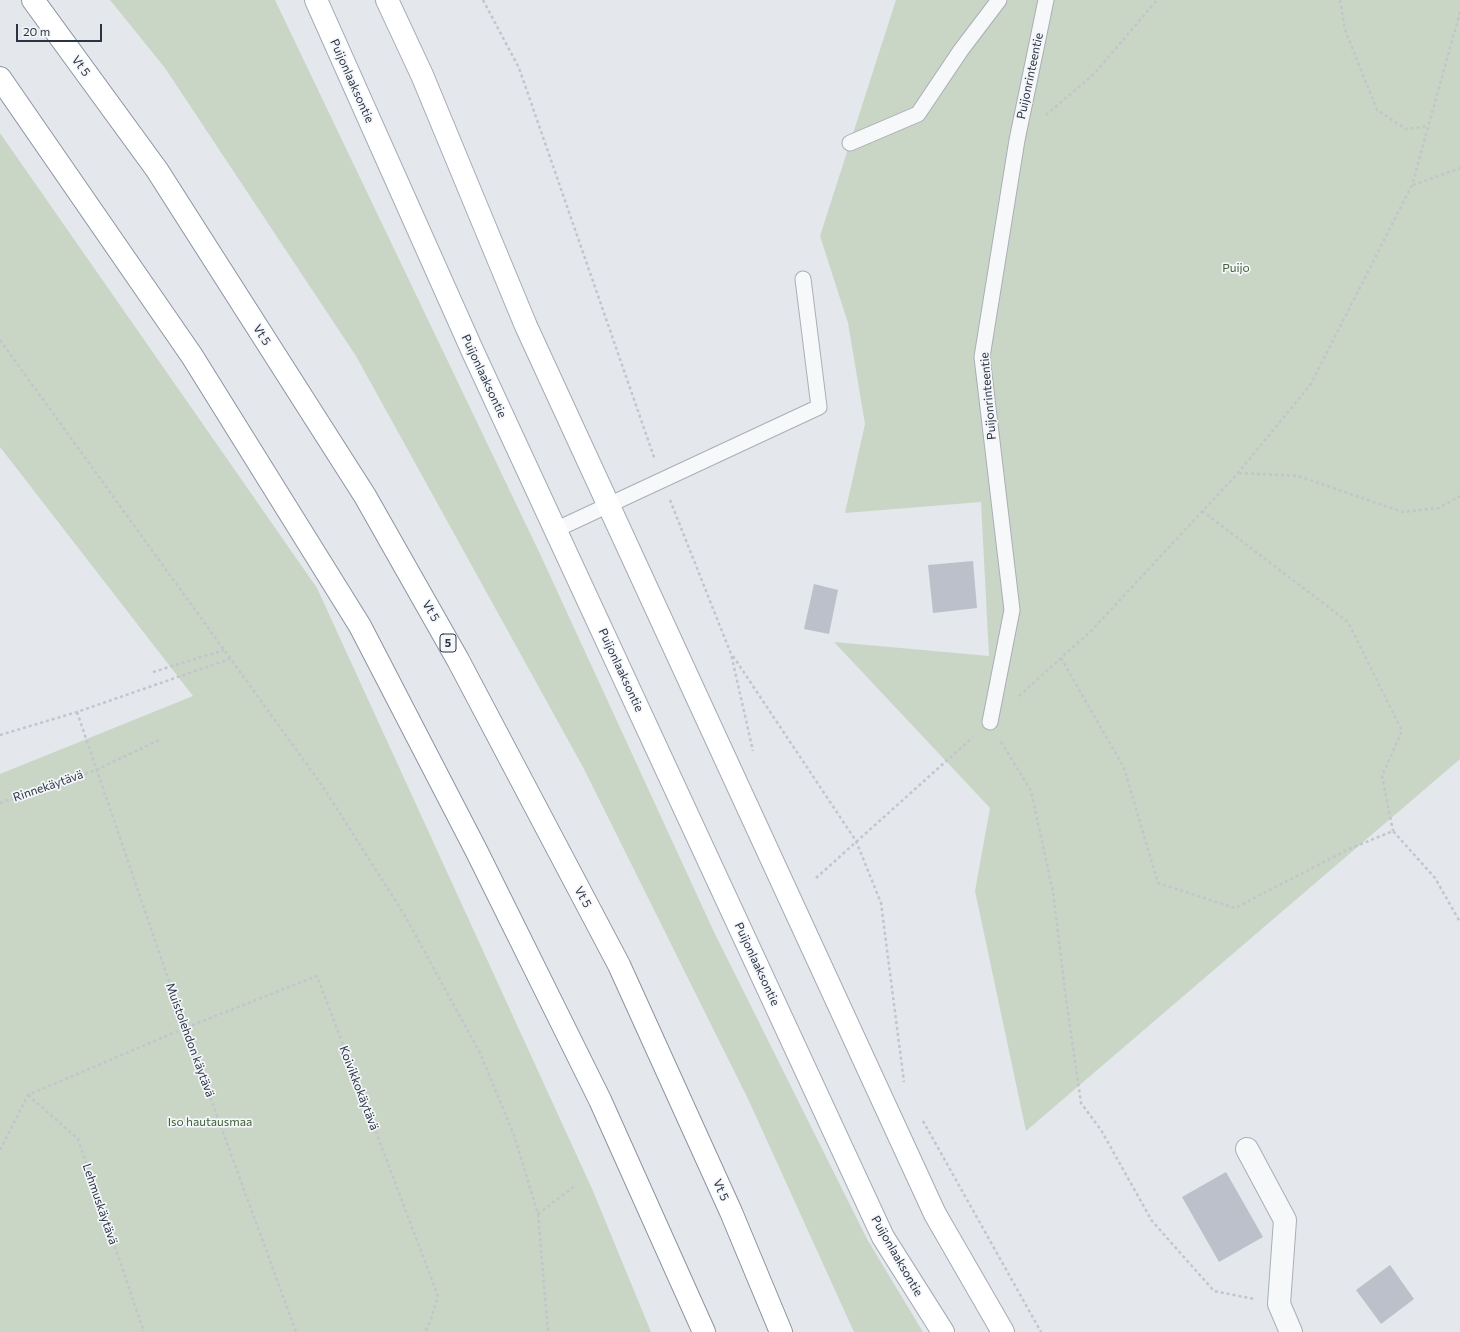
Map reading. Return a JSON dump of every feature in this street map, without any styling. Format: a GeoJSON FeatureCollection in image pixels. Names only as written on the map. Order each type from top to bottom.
{"type":"FeatureCollection","features":[{"type":"Feature","properties":{"kind":"main road","name":"Vt 5"},"geometry":{"type":"LineString","coordinates":[[33,0],[157,170],[365,496],[458,660],[619,965],[731,1212],[781,1332]]}},
{"type":"Feature","properties":{"kind":"main road","name":"Puijonlaaksontie"},"geometry":{"type":"LineString","coordinates":[[316,0],[473,352],[883,1237],[943,1332]]}},
{"type":"Feature","properties":{"kind":"main road"},"geometry":{"type":"LineString","coordinates":[[387,0],[422,75],[526,326],[935,1214],[1003,1332]]}},
{"type":"Feature","properties":{"kind":"main road"},"geometry":{"type":"LineString","coordinates":[[0,78],[192,356],[360,626],[477,852],[600,1100],[704,1332]]}},
{"type":"Feature","properties":{"kind":"street"},"geometry":{"type":"LineString","coordinates":[[1246,1150],[1285,1220],[1279,1304],[1290,1332]]}},
{"type":"Feature","properties":{"kind":"lane"},"geometry":{"type":"LineString","coordinates":[[850,143],[918,114],[961,50],[999,0]]}},
{"type":"Feature","properties":{"kind":"lane","name":"Puijonrinteentie"},"geometry":{"type":"LineString","coordinates":[[990,722],[1012,610],[982,357],[1017,140],[1046,0]]}},
{"type":"Feature","properties":{"kind":"lane"},"geometry":{"type":"LineString","coordinates":[[555,530],[819,407],[803,278]]}},
{"type":"Feature","properties":{"kind":"path"},"geometry":{"type":"LineString","coordinates":[[483,0],[519,68],[662,481],[731,654],[856,841],[881,903],[905,1089]]}},
{"type":"Feature","properties":{"kind":"path"},"geometry":{"type":"LineString","coordinates":[[1017,140],[1094,74],[1157,0]]}},
{"type":"Feature","properties":{"kind":"path"},"geometry":{"type":"LineString","coordinates":[[1340,0],[1344,30],[1377,110],[1406,129],[1428,126]]}},
{"type":"Feature","properties":{"kind":"path"},"geometry":{"type":"LineString","coordinates":[[816,878],[1091,631],[1238,473],[1311,384],[1412,185],[1460,12]]}},
{"type":"Feature","properties":{"kind":"path"},"geometry":{"type":"LineString","coordinates":[[1412,185],[1460,168]]}},
{"type":"Feature","properties":{"kind":"path"},"geometry":{"type":"LineString","coordinates":[[0,340],[321,784],[404,914],[480,1053],[514,1135],[538,1214],[548,1332]]}},
{"type":"Feature","properties":{"kind":"path"},"geometry":{"type":"LineString","coordinates":[[1238,473],[1298,476],[1403,512],[1439,508],[1460,496]]}},
{"type":"Feature","properties":{"kind":"path"},"geometry":{"type":"LineString","coordinates":[[1202,511],[1348,622],[1402,731],[1382,776],[1393,831],[1435,878],[1460,922]]}},
{"type":"Feature","properties":{"kind":"path"},"geometry":{"type":"LineString","coordinates":[[153,672],[224,650]]}},
{"type":"Feature","properties":{"kind":"path"},"geometry":{"type":"LineString","coordinates":[[1061,658],[1124,768],[1158,883],[1235,908],[1349,849],[1393,831]]}},
{"type":"Feature","properties":{"kind":"path"},"geometry":{"type":"LineString","coordinates":[[0,735],[77,712],[230,659]]}},
{"type":"Feature","properties":{"kind":"path","name":"Muistolehdon käytävä"},"geometry":{"type":"LineString","coordinates":[[77,712],[185,1028],[296,1332]]}},
{"type":"Feature","properties":{"kind":"path"},"geometry":{"type":"LineString","coordinates":[[990,722],[1031,791],[1053,892],[1081,1103],[1101,1130],[1152,1221],[1214,1291],[1279,1304]]}},
{"type":"Feature","properties":{"kind":"path","name":"Rinnekäytävä"},"geometry":{"type":"LineString","coordinates":[[0,803],[96,770],[161,739]]}},
{"type":"Feature","properties":{"kind":"path","name":"Koivikkokäytävä"},"geometry":{"type":"LineString","coordinates":[[185,1028],[317,976],[438,1296],[431,1319],[425,1332]]}},
{"type":"Feature","properties":{"kind":"path"},"geometry":{"type":"LineString","coordinates":[[0,1150],[28,1095],[185,1028]]}},
{"type":"Feature","properties":{"kind":"path","name":"Lehmuskäytävä"},"geometry":{"type":"LineString","coordinates":[[28,1095],[78,1140],[144,1332]]}},
{"type":"Feature","properties":{"kind":"path"},"geometry":{"type":"LineString","coordinates":[[538,1214],[576,1185]]}},
{"type":"Feature","properties":{"kind":"green space"},"geometry":{"type":"Polygon","coordinates":[[[110,0],[275,0],[541,556],[714,932],[867,1239],[923,1332],[854,1332],[749,1101],[584,769],[356,356],[165,68],[110,0]]]}},
{"type":"Feature","properties":{"kind":"green space","name":"Puijo"},"geometry":{"type":"Polygon","coordinates":[[[896,0],[1460,0],[1460,759],[1026,1131],[975,891],[990,808],[834,642],[989,656],[981,502],[845,513],[865,424],[848,323],[820,236],[896,0]]]}},
{"type":"Feature","properties":{"kind":"green space","name":"Iso hautausmaa"},"geometry":{"type":"Polygon","coordinates":[[[0,133],[317,588],[593,1191],[651,1332],[0,1332],[0,774],[193,696],[0,447],[0,133]]]}},
{"type":"Feature","properties":{"kind":"building"},"geometry":{"type":"Polygon","coordinates":[[[973,561],[977,608],[933,613],[928,565],[973,561]]]}},
{"type":"Feature","properties":{"kind":"building"},"geometry":{"type":"Polygon","coordinates":[[[814,584],[838,590],[829,634],[804,629],[814,584]]]}},
{"type":"Feature","properties":{"kind":"building"},"geometry":{"type":"Polygon","coordinates":[[[1226,1172],[1263,1237],[1219,1262],[1182,1197],[1226,1172]]]}},
{"type":"Feature","properties":{"kind":"building"},"geometry":{"type":"Polygon","coordinates":[[[1390,1265],[1414,1299],[1381,1324],[1356,1290],[1390,1265]]]}}]}
